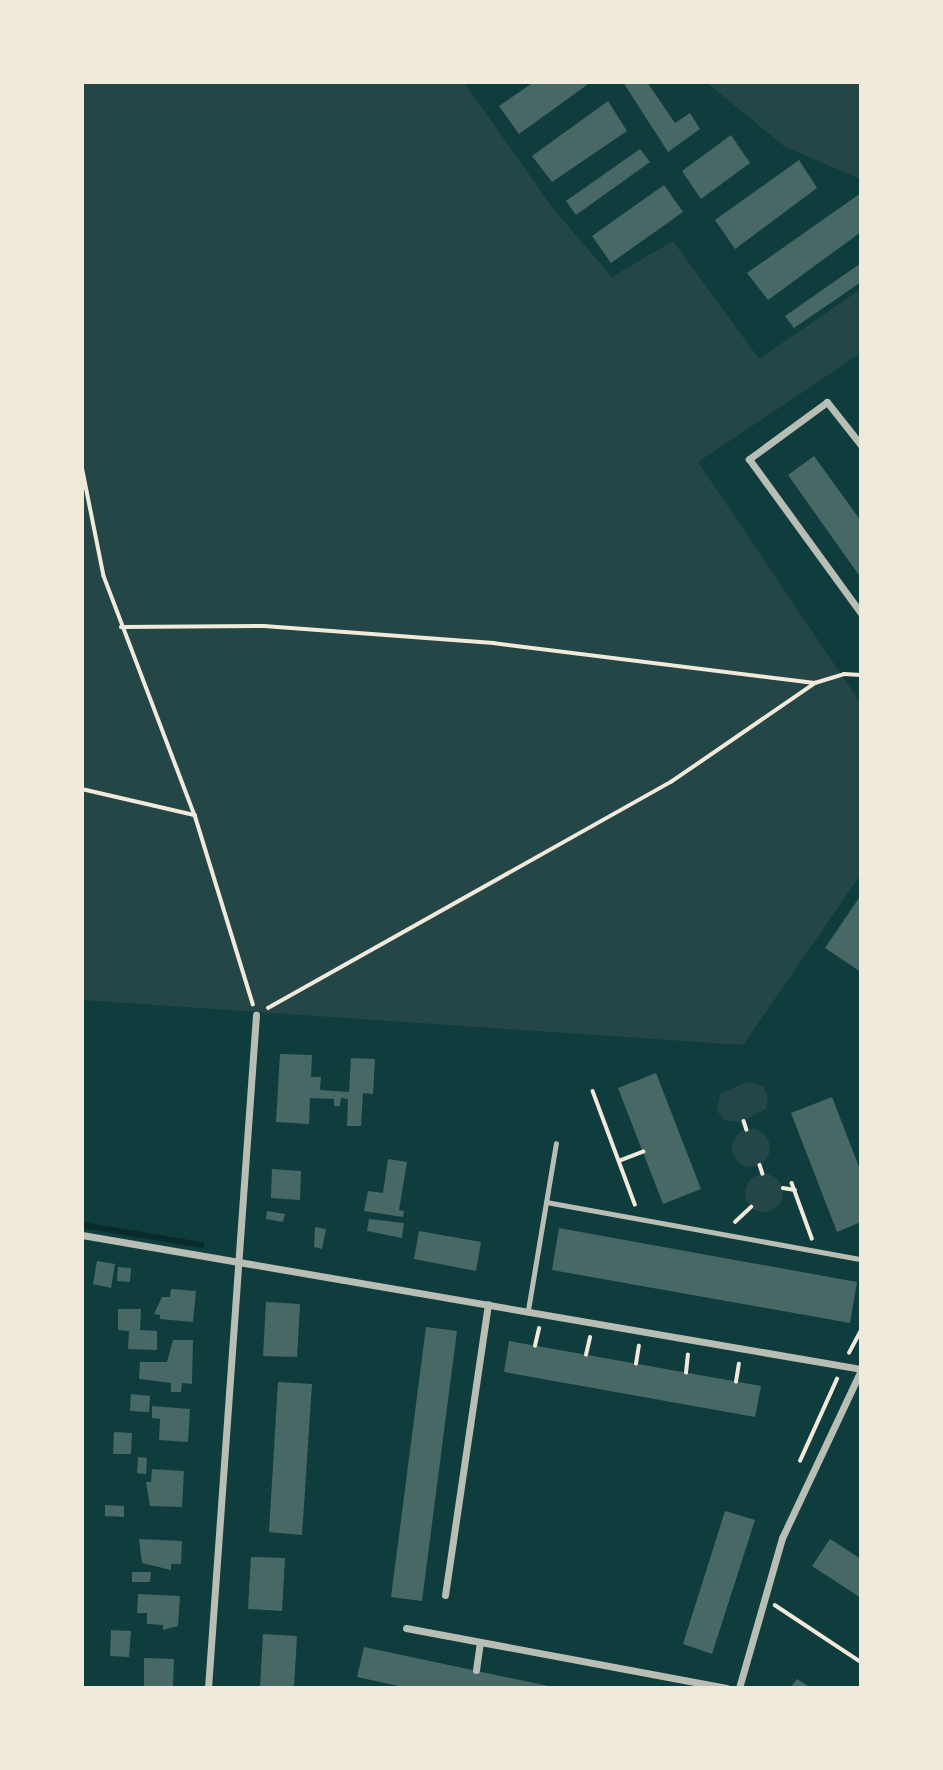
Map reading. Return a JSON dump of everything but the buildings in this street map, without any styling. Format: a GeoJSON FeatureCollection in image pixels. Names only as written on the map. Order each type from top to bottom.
{"type":"FeatureCollection","features":[{"type":"Feature","properties":{"kind":"street"},"geometry":{"type":"LineString","coordinates":[[861,445],[827,402],[750,459],[861,613]]}},
{"type":"Feature","properties":{"kind":"street"},"geometry":{"type":"LineString","coordinates":[[208,1688],[256,1015]]}},
{"type":"Feature","properties":{"kind":"street"},"geometry":{"type":"LineString","coordinates":[[82,1235],[861,1369],[796,1505],[763,1597],[739,1688]]}},
{"type":"Feature","properties":{"kind":"street"},"geometry":{"type":"LineString","coordinates":[[445,1595],[488,1304]]}},
{"type":"Feature","properties":{"kind":"street"},"geometry":{"type":"LineString","coordinates":[[407,1628],[726,1688]]}},
{"type":"Feature","properties":{"kind":"street"},"geometry":{"type":"LineString","coordinates":[[476,1670],[480,1642]]}},
{"type":"Feature","properties":{"kind":"lane"},"geometry":{"type":"LineString","coordinates":[[528,1310],[556,1143]]}},
{"type":"Feature","properties":{"kind":"lane"},"geometry":{"type":"LineString","coordinates":[[546,1202],[861,1259]]}},
{"type":"Feature","properties":{"kind":"path"},"geometry":{"type":"LineString","coordinates":[[82,466],[104,576],[121,627],[195,815],[256,1015],[671,782],[815,683],[844,674],[861,675]]}},
{"type":"Feature","properties":{"kind":"path"},"geometry":{"type":"LineString","coordinates":[[121,627],[264,626],[493,643],[815,683]]}},
{"type":"Feature","properties":{"kind":"path"},"geometry":{"type":"LineString","coordinates":[[82,789],[195,815]]}},
{"type":"Feature","properties":{"kind":"path"},"geometry":{"type":"LineString","coordinates":[[593,1091],[640,1219]]}},
{"type":"Feature","properties":{"kind":"path"},"geometry":{"type":"LineString","coordinates":[[744,1121],[747,1129]]}},
{"type":"Feature","properties":{"kind":"path"},"geometry":{"type":"LineString","coordinates":[[619,1161],[643,1152]]}},
{"type":"Feature","properties":{"kind":"path"},"geometry":{"type":"LineString","coordinates":[[760,1165],[764,1174]]}},
{"type":"Feature","properties":{"kind":"path"},"geometry":{"type":"LineString","coordinates":[[792,1183],[817,1250]]}},
{"type":"Feature","properties":{"kind":"path"},"geometry":{"type":"LineString","coordinates":[[783,1188],[795,1190]]}},
{"type":"Feature","properties":{"kind":"path"},"geometry":{"type":"LineString","coordinates":[[722,1234],[751,1206]]}},
{"type":"Feature","properties":{"kind":"path"},"geometry":{"type":"LineString","coordinates":[[536,1346],[539,1328]]}},
{"type":"Feature","properties":{"kind":"path"},"geometry":{"type":"LineString","coordinates":[[843,1366],[861,1330]]}},
{"type":"Feature","properties":{"kind":"path"},"geometry":{"type":"LineString","coordinates":[[586,1355],[590,1337]]}},
{"type":"Feature","properties":{"kind":"path"},"geometry":{"type":"LineString","coordinates":[[636,1364],[639,1346]]}},
{"type":"Feature","properties":{"kind":"path"},"geometry":{"type":"LineString","coordinates":[[686,1373],[688,1354]]}},
{"type":"Feature","properties":{"kind":"path"},"geometry":{"type":"LineString","coordinates":[[736,1382],[738,1364]]}},
{"type":"Feature","properties":{"kind":"path"},"geometry":{"type":"LineString","coordinates":[[763,1597],[861,1662]]}},
{"type":"Feature","properties":{"kind":"shaded area"},"geometry":{"type":"Polygon","coordinates":[[[82,82],[464,82],[554,210],[612,277],[673,241],[759,359],[861,289],[861,353],[698,462],[861,704],[861,874],[743,1045],[82,1000],[82,82]]]}},
{"type":"Feature","properties":{"kind":"shaded area"},"geometry":{"type":"Polygon","coordinates":[[[706,82],[861,82],[861,179],[785,147],[706,82]]]}},
{"type":"Feature","properties":{"kind":"shaded area"},"geometry":{"type":"Polygon","coordinates":[[[746,1082],[763,1086],[768,1097],[766,1109],[741,1122],[724,1120],[717,1111],[720,1094],[746,1082]]]}},
{"type":"Feature","properties":{"kind":"shaded area"},"geometry":{"type":"Polygon","coordinates":[[[751,1129],[764,1135],[770,1148],[764,1161],[751,1167],[738,1161],[732,1148],[738,1135],[751,1129]]]}},
{"type":"Feature","properties":{"kind":"shaded area"},"geometry":{"type":"Polygon","coordinates":[[[764,1174],[777,1180],[783,1193],[777,1206],[764,1212],[751,1206],[745,1193],[751,1180],[764,1174]]]}},
{"type":"Feature","properties":{"kind":"waterway"},"geometry":{"type":"LineString","coordinates":[[82,1225],[201,1245]]}}]}
